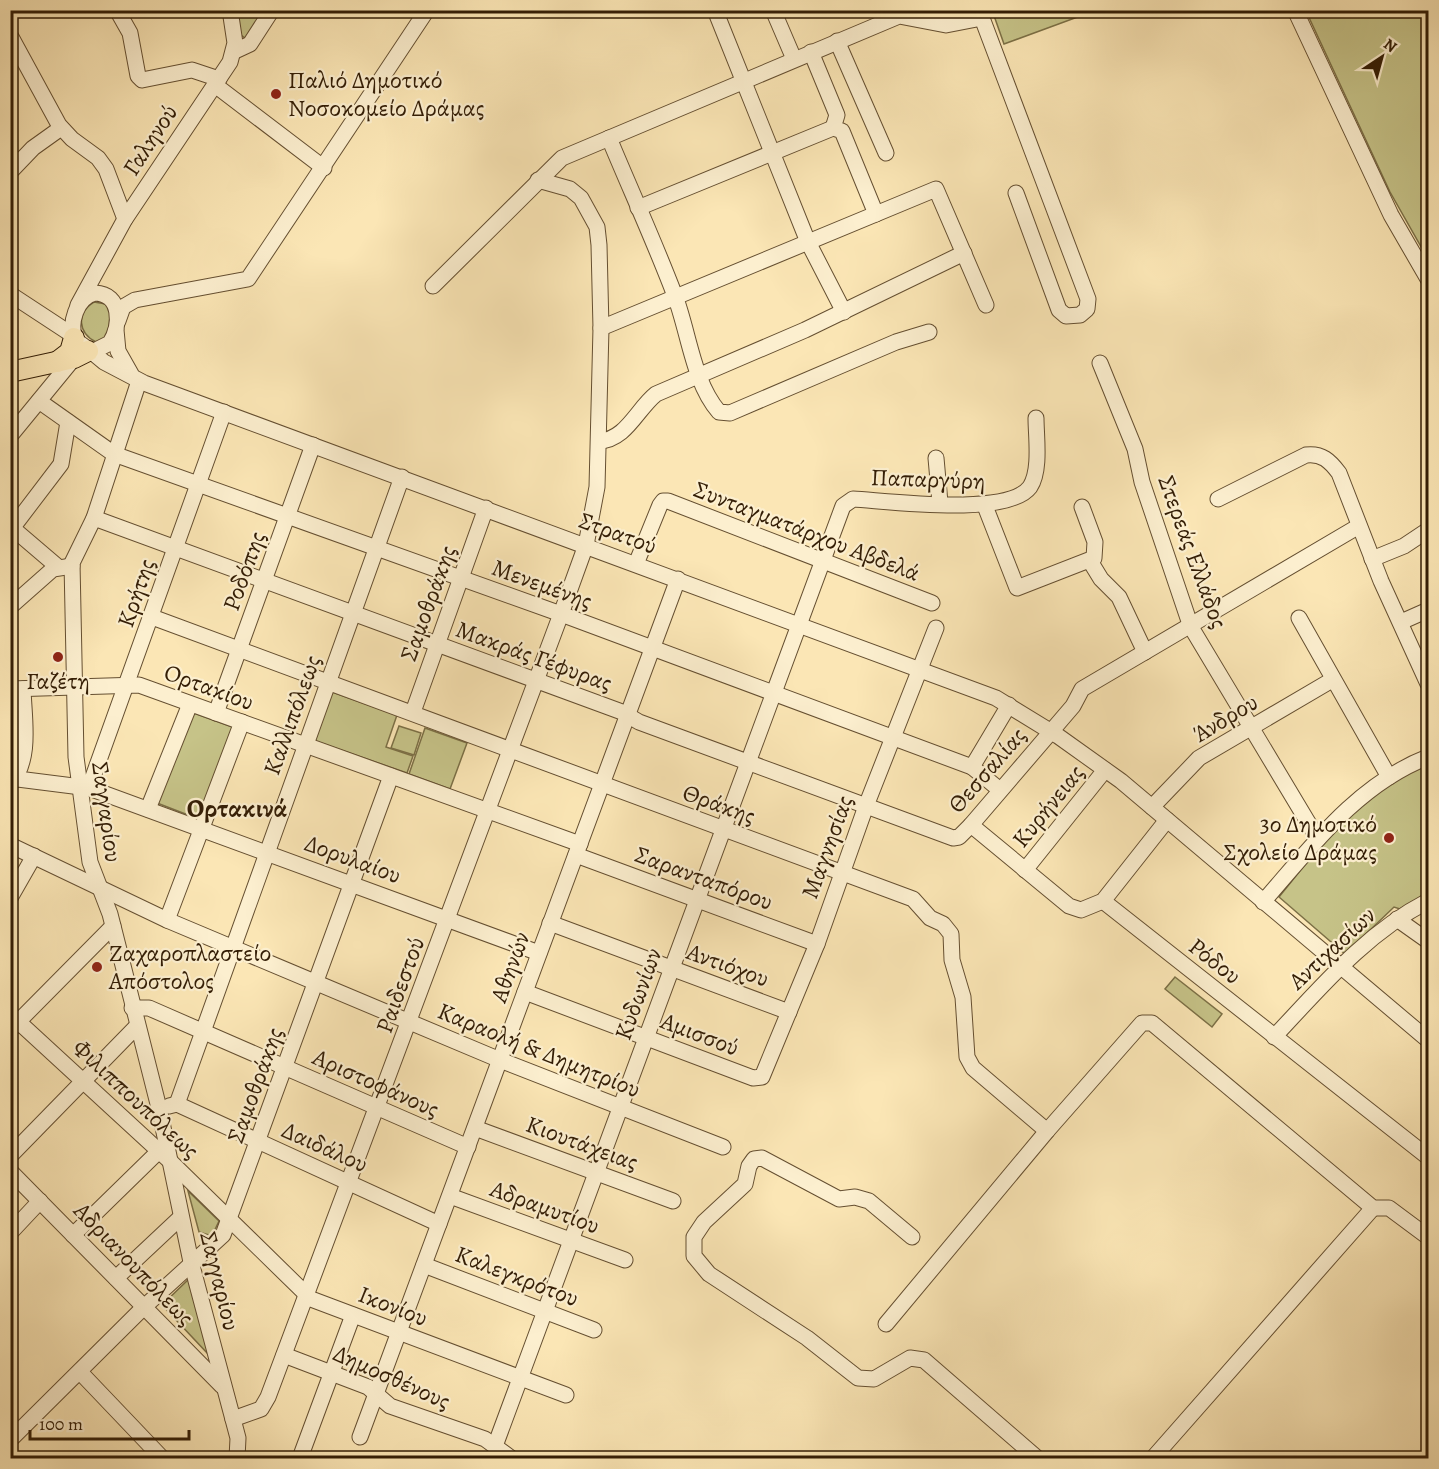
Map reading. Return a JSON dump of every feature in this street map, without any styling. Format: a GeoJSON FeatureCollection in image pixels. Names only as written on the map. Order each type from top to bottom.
{"type":"FeatureCollection","features":[{"type":"Feature","properties":{"kind":"main road"},"geometry":{"type":"LineString","coordinates":[[10,372],[55,363],[80,347]]}},
{"type":"Feature","properties":{"kind":"street"},"geometry":{"type":"LineString","coordinates":[[117,10],[127,24],[138,76],[142,80],[192,70],[217,82],[324,168]]}},
{"type":"Feature","properties":{"kind":"street"},"geometry":{"type":"LineString","coordinates":[[230,10],[235,51],[252,42],[272,10]]}},
{"type":"Feature","properties":{"kind":"street"},"geometry":{"type":"LineString","coordinates":[[715,10],[808,242],[844,312]]}},
{"type":"Feature","properties":{"kind":"street"},"geometry":{"type":"LineString","coordinates":[[773,10],[794,59]]}},
{"type":"Feature","properties":{"kind":"street"},"geometry":{"type":"LineString","coordinates":[[1296,10],[1391,215],[1428,279]]}},
{"type":"Feature","properties":{"kind":"street"},"geometry":{"type":"LineString","coordinates":[[10,436],[80,347],[78,305],[89,295],[106,295],[135,300],[248,279],[324,168],[425,11]]}},
{"type":"Feature","properties":{"kind":"street"},"geometry":{"type":"LineString","coordinates":[[433,286],[562,158],[899,14],[946,25],[982,18],[1088,299],[1087,309],[1080,315],[1066,316],[1059,310],[1016,193]]}},
{"type":"Feature","properties":{"kind":"street"},"geometry":{"type":"LineString","coordinates":[[10,35],[61,128],[100,161],[116,189],[125,219]]}},
{"type":"Feature","properties":{"kind":"street"},"geometry":{"type":"LineString","coordinates":[[837,41],[886,153]]}},
{"type":"Feature","properties":{"kind":"street","name":"Γαληνού"},"geometry":{"type":"LineString","coordinates":[[78,305],[125,219],[217,82],[235,51]]}},
{"type":"Feature","properties":{"kind":"street"},"geometry":{"type":"LineString","coordinates":[[811,52],[837,115],[832,128]]}},
{"type":"Feature","properties":{"kind":"street"},"geometry":{"type":"LineString","coordinates":[[10,172],[33,148],[61,128]]}},
{"type":"Feature","properties":{"kind":"street"},"geometry":{"type":"LineString","coordinates":[[638,208],[832,128],[842,131],[876,214]]}},
{"type":"Feature","properties":{"kind":"street"},"geometry":{"type":"LineString","coordinates":[[609,138],[675,297],[700,375],[713,405],[719,412],[730,413],[896,342],[929,333]]}},
{"type":"Feature","properties":{"kind":"street","name":"Ραιδεστού"},"geometry":{"type":"LineString","coordinates":[[233,1419],[264,1406],[410,1022],[586,545],[594,507],[599,441],[601,328],[597,227],[581,198],[570,189],[538,180]]}},
{"type":"Feature","properties":{"kind":"street"},"geometry":{"type":"LineString","coordinates":[[601,328],[936,189],[986,305]]}},
{"type":"Feature","properties":{"kind":"street"},"geometry":{"type":"LineString","coordinates":[[599,441],[610,441],[620,436],[643,404],[656,394],[844,312],[964,253]]}},
{"type":"Feature","properties":{"kind":"street"},"geometry":{"type":"LineString","coordinates":[[95,272],[106,295],[116,307],[118,351],[136,379]]}},
{"type":"Feature","properties":{"kind":"street","name":"Στρατού"},"geometry":{"type":"LineString","coordinates":[[10,294],[80,347],[136,379],[920,669],[1008,705],[1106,770],[1428,1040]]}},
{"type":"Feature","properties":{"kind":"street"},"geometry":{"type":"LineString","coordinates":[[80,347],[109,345],[123,308],[135,300]]}},
{"type":"Feature","properties":{"kind":"street","name":"Στερεάς Ελλάδος"},"geometry":{"type":"LineString","coordinates":[[1100,363],[1135,449],[1142,482],[1191,627],[1318,839]]}},
{"type":"Feature","properties":{"kind":"street","name":"Σαγγαρίου"},"geometry":{"type":"LineString","coordinates":[[136,379],[94,518],[65,567],[73,689],[89,858],[113,926],[159,1108],[191,1262],[238,1438],[237,1458]]}},
{"type":"Feature","properties":{"kind":"street","name":"Μενεμένης"},"geometry":{"type":"LineString","coordinates":[[39,401],[114,454],[561,614],[972,767],[1000,790]]}},
{"type":"Feature","properties":{"kind":"street","name":"Κρήτης"},"geometry":{"type":"LineString","coordinates":[[84,787],[128,686],[224,412]]}},
{"type":"Feature","properties":{"kind":"street","name":"Παπαργύρη"},"geometry":{"type":"LineString","coordinates":[[799,624],[840,510],[849,500],[985,506],[1023,493],[1031,484],[1036,455],[1036,418]]}},
{"type":"Feature","properties":{"kind":"street"},"geometry":{"type":"LineString","coordinates":[[10,607],[65,567],[11,528],[61,464],[68,422]]}},
{"type":"Feature","properties":{"kind":"street","name":"Ροδόπης"},"geometry":{"type":"LineString","coordinates":[[216,713],[313,445]]}},
{"type":"Feature","properties":{"kind":"street"},"geometry":{"type":"LineString","coordinates":[[1218,499],[1306,455],[1316,454],[1332,463],[1339,473],[1372,559],[1428,684]]}},
{"type":"Feature","properties":{"kind":"street"},"geometry":{"type":"LineString","coordinates":[[936,458],[940,503]]}},
{"type":"Feature","properties":{"kind":"street","name":"Καλλιπόλεως"},"geometry":{"type":"LineString","coordinates":[[177,1104],[402,477]]}},
{"type":"Feature","properties":{"kind":"street","name":"Συνταγματάρχου Αβδελά"},"geometry":{"type":"LineString","coordinates":[[636,564],[663,501],[932,603]]}},
{"type":"Feature","properties":{"kind":"street"},"geometry":{"type":"LineString","coordinates":[[985,506],[1017,588],[1090,561],[1095,556],[1095,542],[1082,507]]}},
{"type":"Feature","properties":{"kind":"street","name":"Σαμοθράκης"},"geometry":{"type":"LineString","coordinates":[[413,712],[486,508]]}},
{"type":"Feature","properties":{"kind":"street","name":"Μακράς Γέφυρας"},"geometry":{"type":"LineString","coordinates":[[94,518],[957,838]]}},
{"type":"Feature","properties":{"kind":"street","name":"Θεσσαλίας"},"geometry":{"type":"LineString","coordinates":[[957,838],[971,825],[1073,706],[1082,689],[1191,627],[1359,526]]}},
{"type":"Feature","properties":{"kind":"street"},"geometry":{"type":"LineString","coordinates":[[1372,559],[1404,546],[1428,530]]}},
{"type":"Feature","properties":{"kind":"street"},"geometry":{"type":"LineString","coordinates":[[1090,561],[1101,579],[1119,597],[1145,652]]}},
{"type":"Feature","properties":{"kind":"street","name":"Αθηνών"},"geometry":{"type":"LineString","coordinates":[[360,1437],[678,579]]}},
{"type":"Feature","properties":{"kind":"street"},"geometry":{"type":"LineString","coordinates":[[1401,622],[1428,610]]}},
{"type":"Feature","properties":{"kind":"street","name":"Θράκης"},"geometry":{"type":"LineString","coordinates":[[152,617],[913,899],[930,918],[943,924],[951,934],[952,960],[963,997],[967,1057],[973,1068],[1047,1131]]}},
{"type":"Feature","properties":{"kind":"street"},"geometry":{"type":"LineString","coordinates":[[1299,618],[1332,680],[1389,777]]}},
{"type":"Feature","properties":{"kind":"street","name":"Κυδωνίων"},"geometry":{"type":"LineString","coordinates":[[495,1446],[799,624]]}},
{"type":"Feature","properties":{"kind":"street","name":"Μαγνησίας"},"geometry":{"type":"LineString","coordinates":[[759,1079],[765,1073],[817,944],[866,806],[936,628]]}},
{"type":"Feature","properties":{"kind":"street","name":"Άνδρου"},"geometry":{"type":"LineString","coordinates":[[1152,807],[1199,758],[1332,680]]}},
{"type":"Feature","properties":{"kind":"street","name":"Ορτακίου"},"geometry":{"type":"LineString","coordinates":[[17,689],[73,689],[139,685],[488,811]]}},
{"type":"Feature","properties":{"kind":"street"},"geometry":{"type":"LineString","coordinates":[[12,780],[24,758],[17,689]]}},
{"type":"Feature","properties":{"kind":"street"},"geometry":{"type":"LineString","coordinates":[[148,810],[189,704]]}},
{"type":"Feature","properties":{"kind":"street"},"geometry":{"type":"LineString","coordinates":[[972,767],[1008,705]]}},
{"type":"Feature","properties":{"kind":"street"},"geometry":{"type":"LineString","coordinates":[[167,920],[242,722]]}},
{"type":"Feature","properties":{"kind":"street"},"geometry":{"type":"LineString","coordinates":[[1263,902],[1347,808],[1389,777],[1428,757]]}},
{"type":"Feature","properties":{"kind":"street","name":"Κυρήνειας"},"geometry":{"type":"LineString","coordinates":[[1025,870],[1106,770]]}},
{"type":"Feature","properties":{"kind":"street","name":"Σαμοθράκης"},"geometry":{"type":"LineString","coordinates":[[10,1440],[191,1262],[221,1238],[259,1143],[391,776]]}},
{"type":"Feature","properties":{"kind":"street","name":"Δορυλαίου"},"geometry":{"type":"LineString","coordinates":[[12,780],[84,787],[448,918],[539,954]]}},
{"type":"Feature","properties":{"kind":"street","name":"Σαρανταπόρου"},"geometry":{"type":"LineString","coordinates":[[488,811],[697,900],[817,944]]}},
{"type":"Feature","properties":{"kind":"street"},"geometry":{"type":"LineString","coordinates":[[971,825],[1073,909],[1087,909],[1103,901],[1167,820]]}},
{"type":"Feature","properties":{"kind":"street","name":"Καραολή & Δημητρίου"},"geometry":{"type":"LineString","coordinates":[[10,844],[167,920],[500,1060],[723,1147]]}},
{"type":"Feature","properties":{"kind":"street"},"geometry":{"type":"LineString","coordinates":[[10,898],[34,856]]}},
{"type":"Feature","properties":{"kind":"street","name":"Ρόδου"},"geometry":{"type":"LineString","coordinates":[[1103,901],[1274,1038],[1428,1157]]}},
{"type":"Feature","properties":{"kind":"street","name":"Αντιχασίων"},"geometry":{"type":"LineString","coordinates":[[1274,1038],[1340,965],[1397,919],[1428,901]]}},
{"type":"Feature","properties":{"kind":"street"},"geometry":{"type":"LineString","coordinates":[[1397,919],[1428,941]]}},
{"type":"Feature","properties":{"kind":"street","name":"Αντιόχου"},"geometry":{"type":"LineString","coordinates":[[550,923],[789,1012]]}},
{"type":"Feature","properties":{"kind":"street"},"geometry":{"type":"LineString","coordinates":[[13,1022],[113,926]]}},
{"type":"Feature","properties":{"kind":"street","name":"Αμισσού"},"geometry":{"type":"LineString","coordinates":[[525,992],[759,1079]]}},
{"type":"Feature","properties":{"kind":"street","name":"Αριστοφάνους"},"geometry":{"type":"LineString","coordinates":[[132,1008],[147,1007],[468,1147]]}},
{"type":"Feature","properties":{"kind":"street","name":"Φιλιππουπόλεως"},"geometry":{"type":"LineString","coordinates":[[13,1022],[85,1083],[230,1219]]}},
{"type":"Feature","properties":{"kind":"street"},"geometry":{"type":"LineString","coordinates":[[886,1324],[1047,1131],[1142,1023],[1152,1023],[1373,1208],[1389,1208],[1428,1237]]}},
{"type":"Feature","properties":{"kind":"street"},"geometry":{"type":"LineString","coordinates":[[10,1156],[85,1083],[137,1026]]}},
{"type":"Feature","properties":{"kind":"street"},"geometry":{"type":"LineString","coordinates":[[159,1108],[177,1104]]}},
{"type":"Feature","properties":{"kind":"street","name":"Δαιδάλου"},"geometry":{"type":"LineString","coordinates":[[177,1104],[439,1224]]}},
{"type":"Feature","properties":{"kind":"street","name":"Κιουτάχειας"},"geometry":{"type":"LineString","coordinates":[[475,1128],[673,1201]]}},
{"type":"Feature","properties":{"kind":"street"},"geometry":{"type":"LineString","coordinates":[[74,1235],[159,1151]]}},
{"type":"Feature","properties":{"kind":"street"},"geometry":{"type":"LineString","coordinates":[[912,1237],[869,1201],[855,1197],[839,1199],[762,1158],[754,1159],[749,1166],[745,1184],[704,1222],[694,1237],[694,1256],[709,1274],[807,1338],[858,1378],[874,1379],[910,1358],[924,1360],[1037,1458]]}},
{"type":"Feature","properties":{"kind":"street","name":"Αδριανουπόλεως"},"geometry":{"type":"LineString","coordinates":[[10,1171],[224,1389]]}},
{"type":"Feature","properties":{"kind":"street","name":"Αδραμυτίου"},"geometry":{"type":"LineString","coordinates":[[450,1196],[625,1260]]}},
{"type":"Feature","properties":{"kind":"street"},"geometry":{"type":"LineString","coordinates":[[10,1233],[40,1201]]}},
{"type":"Feature","properties":{"kind":"street"},"geometry":{"type":"LineString","coordinates":[[1152,1458],[1373,1208]]}},
{"type":"Feature","properties":{"kind":"street"},"geometry":{"type":"LineString","coordinates":[[116,1278],[181,1217]]}},
{"type":"Feature","properties":{"kind":"street","name":"Ικονίου"},"geometry":{"type":"LineString","coordinates":[[230,1219],[307,1295],[353,1316],[566,1395]]}},
{"type":"Feature","properties":{"kind":"street","name":"Καλεγκρότου"},"geometry":{"type":"LineString","coordinates":[[424,1265],[594,1330]]}},
{"type":"Feature","properties":{"kind":"street"},"geometry":{"type":"LineString","coordinates":[[300,1458],[353,1316]]}},
{"type":"Feature","properties":{"kind":"street","name":"Δημοσθένους"},"geometry":{"type":"LineString","coordinates":[[284,1355],[368,1387],[390,1406],[482,1437],[511,1458]]}},
{"type":"Feature","properties":{"kind":"street"},"geometry":{"type":"LineString","coordinates":[[80,1372],[162,1458]]}},
{"type":"Feature","properties":{"kind":"shaded area"},"geometry":{"type":"Polygon","coordinates":[[[992,10],[1094,10],[1094,11],[1004,44],[992,10]]]}},
{"type":"Feature","properties":{"kind":"shaded area"},"geometry":{"type":"Polygon","coordinates":[[[236,11],[267,11],[245,38],[241,35],[236,11]]]}},
{"type":"Feature","properties":{"kind":"shaded area"},"geometry":{"type":"Polygon","coordinates":[[[1306,11],[1428,11],[1428,259],[1390,192],[1306,11]]]}},
{"type":"Feature","properties":{"kind":"shaded area"},"geometry":{"type":"Polygon","coordinates":[[[94,302],[106,304],[112,314],[106,339],[96,342],[86,334],[82,323],[84,312],[94,302]]]}},
{"type":"Feature","properties":{"kind":"shaded area"},"geometry":{"type":"Polygon","coordinates":[[[332,692],[397,715],[386,747],[413,756],[407,773],[315,741],[332,692]]]}},
{"type":"Feature","properties":{"kind":"shaded area"},"geometry":{"type":"Polygon","coordinates":[[[191,712],[235,728],[201,820],[157,803],[191,712]]]}},
{"type":"Feature","properties":{"kind":"shaded area"},"geometry":{"type":"Polygon","coordinates":[[[399,726],[421,733],[414,755],[391,748],[399,726]]]}},
{"type":"Feature","properties":{"kind":"shaded area"},"geometry":{"type":"Polygon","coordinates":[[[425,728],[467,743],[450,789],[409,774],[425,728]]]}},
{"type":"Feature","properties":{"kind":"shaded area"},"geometry":{"type":"Polygon","coordinates":[[[1428,762],[1428,893],[1400,909],[1394,907],[1345,954],[1279,897],[1336,826],[1365,799],[1428,762]]]}},
{"type":"Feature","properties":{"kind":"shaded area"},"geometry":{"type":"Polygon","coordinates":[[[1175,977],[1222,1014],[1212,1027],[1165,989],[1175,977]]]}},
{"type":"Feature","properties":{"kind":"shaded area"},"geometry":{"type":"Polygon","coordinates":[[[188,1191],[219,1221],[212,1236],[199,1232],[188,1191]]]}},
{"type":"Feature","properties":{"kind":"shaded area"},"geometry":{"type":"Polygon","coordinates":[[[192,1276],[209,1355],[162,1305],[192,1276]]]}},
{"type":"Feature","properties":{"kind":"place","name":"Παλιό Δημοτικό Νοσοκομείο Δράμας"},"geometry":{"type":"Point","coordinates":[276,94]}},
{"type":"Feature","properties":{"kind":"place","name":"Γαζέτη"},"geometry":{"type":"Point","coordinates":[58,657]}},
{"type":"Feature","properties":{"kind":"place","name":"3ο Δημοτικό Σχολείο Δράμας"},"geometry":{"type":"Point","coordinates":[1389,838]}},
{"type":"Feature","properties":{"kind":"place","name":"Ζαχαροπλαστείο Απόστολος"},"geometry":{"type":"Point","coordinates":[97,967]}},
{"type":"Feature","properties":{"kind":"district","name":"Ορτακινά"},"geometry":{"type":"Point","coordinates":[237,808]}}]}
